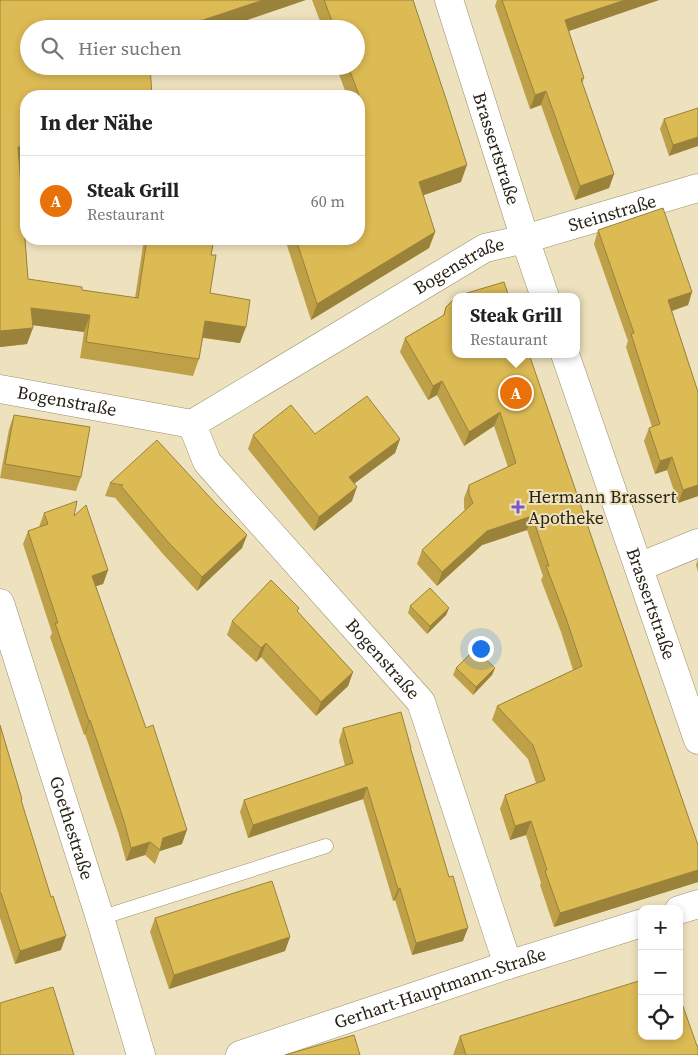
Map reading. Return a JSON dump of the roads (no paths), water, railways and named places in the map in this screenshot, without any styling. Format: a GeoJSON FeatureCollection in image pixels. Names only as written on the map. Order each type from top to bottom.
{"type":"FeatureCollection","features":[{"type":"Feature","properties":{"kind":"street","name":"Brassertstraße"},"geometry":{"type":"LineString","coordinates":[[449,0],[544,293]]}},
{"type":"Feature","properties":{"kind":"street","name":"Steinstraße"},"geometry":{"type":"LineString","coordinates":[[525,239],[698,188]]}},
{"type":"Feature","properties":{"kind":"street","name":"Bogenstraße"},"geometry":{"type":"LineString","coordinates":[[0,389],[192,424],[485,248],[525,239]]}},
{"type":"Feature","properties":{"kind":"street","name":"Brassertstraße"},"geometry":{"type":"LineString","coordinates":[[566,358],[698,740]]}},
{"type":"Feature","properties":{"kind":"street","name":"Bogenstraße"},"geometry":{"type":"LineString","coordinates":[[192,424],[207,462],[421,702],[508,965]]}},
{"type":"Feature","properties":{"kind":"street"},"geometry":{"type":"LineString","coordinates":[[639,567],[698,543]]}},
{"type":"Feature","properties":{"kind":"street","name":"Goethestraße"},"geometry":{"type":"LineString","coordinates":[[0,603],[100,918],[141,1055]]}},
{"type":"Feature","properties":{"kind":"street"},"geometry":{"type":"LineString","coordinates":[[683,909],[698,904]]}},
{"type":"Feature","properties":{"kind":"street","name":"Gerhart-Hauptmann-Straße"},"geometry":{"type":"LineString","coordinates":[[240,1055],[638,923]]}},
{"type":"Feature","properties":{"kind":"lane"},"geometry":{"type":"LineString","coordinates":[[100,918],[326,846]]}},
{"type":"Feature","properties":{"kind":"place","name":"Steak Grill"},"geometry":{"type":"Point","coordinates":[516,393]}},
{"type":"Feature","properties":{"kind":"place","name":"Hermann Brassert Apotheke"},"geometry":{"type":"Point","coordinates":[518,507]}}]}
